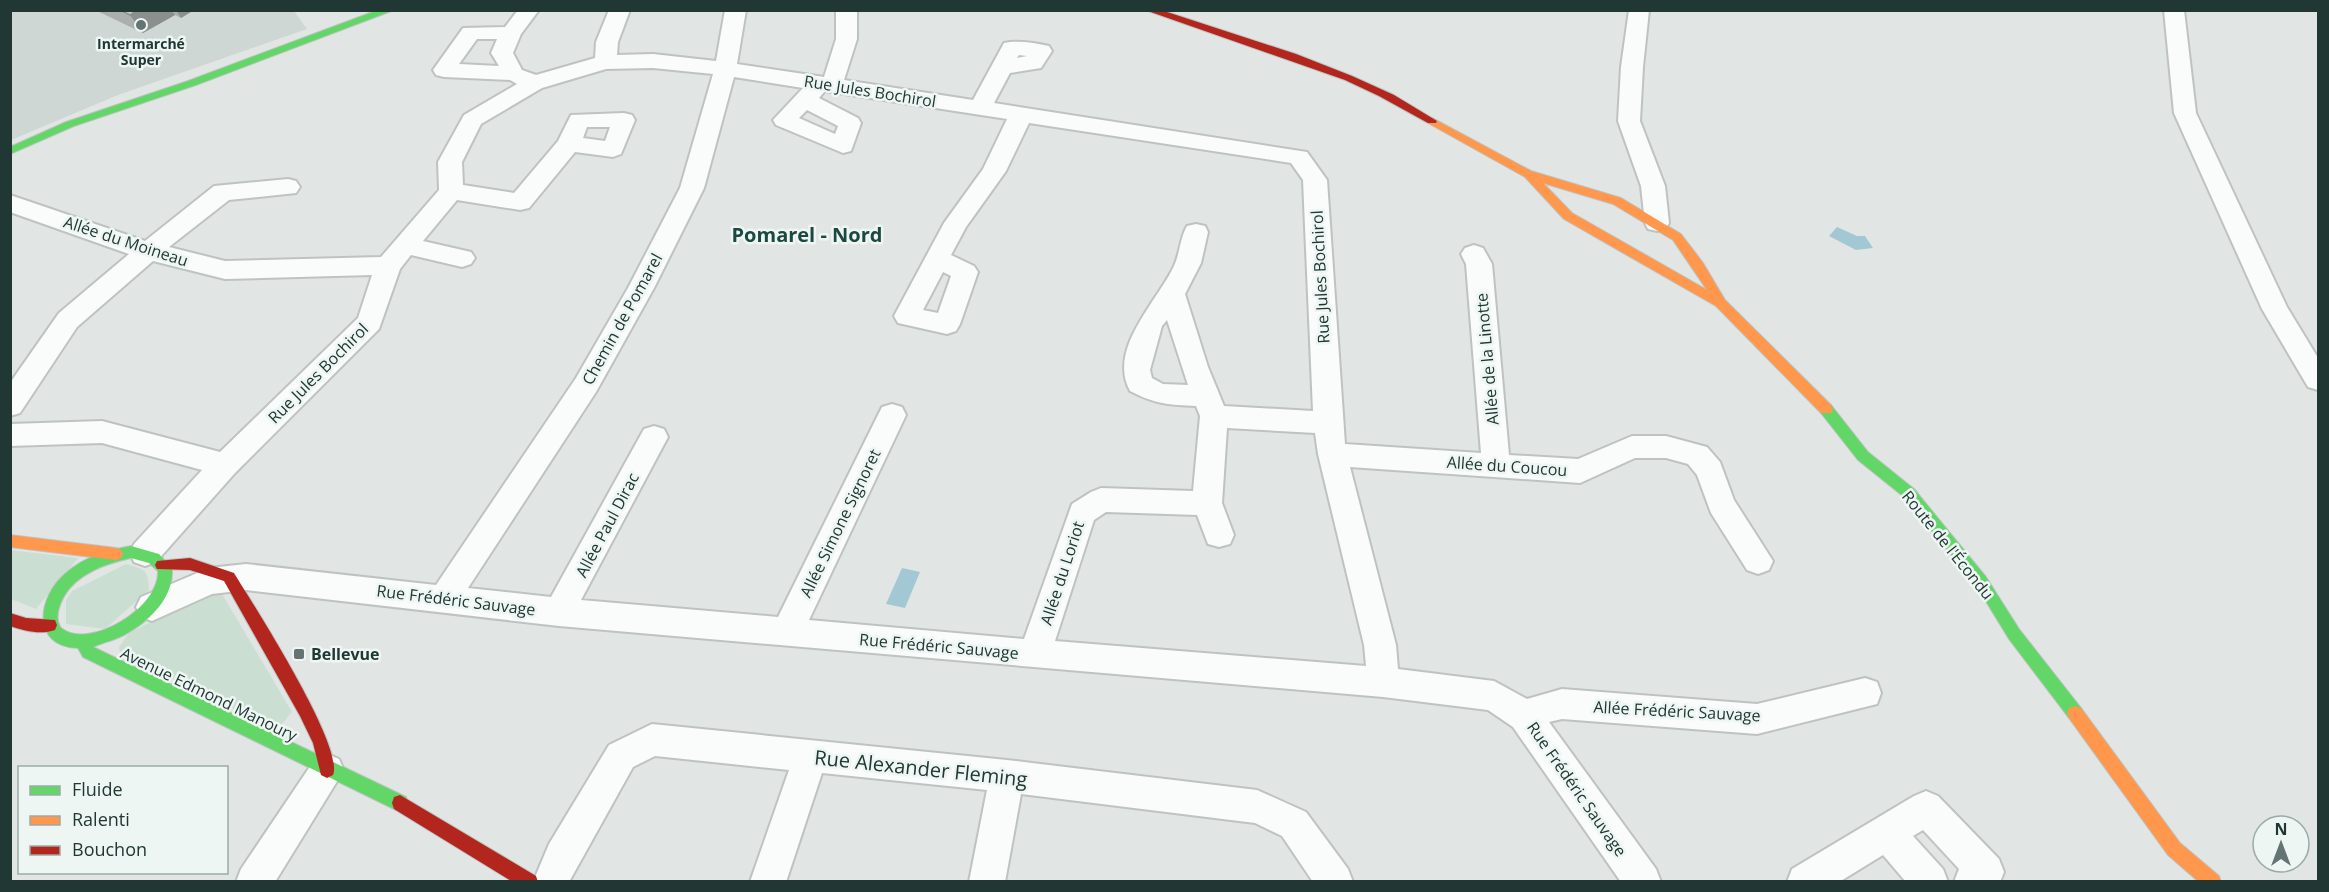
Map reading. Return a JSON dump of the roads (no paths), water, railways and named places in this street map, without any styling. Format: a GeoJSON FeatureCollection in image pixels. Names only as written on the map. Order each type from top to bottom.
{"type":"FeatureCollection","features":[{"type":"Feature","properties":{"kind":"street"},"geometry":{"type":"LineString","coordinates":[[524,79],[502,53],[511,33],[529,10]]}},
{"type":"Feature","properties":{"kind":"street"},"geometry":{"type":"LineString","coordinates":[[605,62],[607,42],[620,10]]}},
{"type":"Feature","properties":{"kind":"street","name":"Chemin de Pomarel"},"geometry":{"type":"LineString","coordinates":[[444,598],[586,385],[641,288],[692,188],[725,69],[736,10]]}},
{"type":"Feature","properties":{"kind":"street"},"geometry":{"type":"LineString","coordinates":[[1150,10],[1225,36],[1260,45],[1376,90],[1527,174]]}},
{"type":"Feature","properties":{"kind":"street"},"geometry":{"type":"LineString","coordinates":[[1192,10],[1232,25],[1260,45]]}},
{"type":"Feature","properties":{"kind":"street"},"geometry":{"type":"LineString","coordinates":[[1639,10],[1632,67],[1629,121],[1653,186],[1657,223]]}},
{"type":"Feature","properties":{"kind":"street"},"geometry":{"type":"LineString","coordinates":[[2174,10],[2185,113],[2275,309],[2319,380]]}},
{"type":"Feature","properties":{"kind":"street"},"geometry":{"type":"LineString","coordinates":[[10,151],[70,124],[192,83],[378,12]]}},
{"type":"Feature","properties":{"kind":"street"},"geometry":{"type":"LineString","coordinates":[[819,89],[843,60],[851,13]]}},
{"type":"Feature","properties":{"kind":"street"},"geometry":{"type":"LineString","coordinates":[[511,33],[471,33],[444,70],[524,79]]}},
{"type":"Feature","properties":{"kind":"street","name":"Rue Jules Bochirol"},"geometry":{"type":"LineString","coordinates":[[153,559],[225,465],[370,322],[388,266],[451,191],[450,162],[472,120],[524,79],[605,62],[652,61],[725,69],[819,89],[980,108],[1299,157],[1315,180],[1328,423],[1332,454],[1380,645],[1383,682]]}},
{"type":"Feature","properties":{"kind":"street"},"geometry":{"type":"LineString","coordinates":[[980,108],[1002,67]]}},
{"type":"Feature","properties":{"kind":"street"},"geometry":{"type":"LineString","coordinates":[[937,258],[956,223],[994,171],[1021,115]]}},
{"type":"Feature","properties":{"kind":"street"},"geometry":{"type":"LineString","coordinates":[[451,191],[520,202],[569,144]]}},
{"type":"Feature","properties":{"kind":"street","name":"Route de l'Écondu"},"geometry":{"type":"LineString","coordinates":[[1527,174],[1617,201],[1677,237],[1699,266],[1721,303],[1775,359],[1819,400],[1863,456],[1909,492],[1981,581],[2014,634],[2083,723],[2174,849],[2213,882]]}},
{"type":"Feature","properties":{"kind":"street","name":"Route de l'Écondu"},"geometry":{"type":"LineString","coordinates":[[1527,174],[1568,216],[1721,303]]}},
{"type":"Feature","properties":{"kind":"street"},"geometry":{"type":"LineString","coordinates":[[1551,198],[1567,186]]}},
{"type":"Feature","properties":{"kind":"street"},"geometry":{"type":"LineString","coordinates":[[10,405],[68,320],[148,251],[223,192],[288,187]]}},
{"type":"Feature","properties":{"kind":"street"},"geometry":{"type":"LineString","coordinates":[[1617,201],[1653,195]]}},
{"type":"Feature","properties":{"kind":"street","name":"Allée du Moineau"},"geometry":{"type":"LineString","coordinates":[[14,208],[148,251],[225,270],[388,266]]}},
{"type":"Feature","properties":{"kind":"street"},"geometry":{"type":"LineString","coordinates":[[1196,232],[1188,263],[1172,294],[1150,324],[1136,370],[1140,384],[1159,394],[1210,406],[1328,423]]}},
{"type":"Feature","properties":{"kind":"street"},"geometry":{"type":"LineString","coordinates":[[407,246],[462,258]]}},
{"type":"Feature","properties":{"kind":"street","name":"Allée de la Linotte"},"geometry":{"type":"LineString","coordinates":[[1474,254],[1479,264],[1496,466]]}},
{"type":"Feature","properties":{"kind":"street"},"geometry":{"type":"LineString","coordinates":[[1675,277],[1699,266]]}},
{"type":"Feature","properties":{"kind":"street"},"geometry":{"type":"LineString","coordinates":[[1172,294],[1210,406],[1207,503],[1219,535]]}},
{"type":"Feature","properties":{"kind":"street","name":"Route de l'Écondu"},"geometry":{"type":"LineString","coordinates":[[1775,359],[1790,391]]}},
{"type":"Feature","properties":{"kind":"street","name":"Allée Simone Signoret"},"geometry":{"type":"LineString","coordinates":[[787,632],[892,414]]}},
{"type":"Feature","properties":{"kind":"street"},"geometry":{"type":"LineString","coordinates":[[10,435],[102,432],[225,465]]}},
{"type":"Feature","properties":{"kind":"street","name":"Allée Paul Dirac"},"geometry":{"type":"LineString","coordinates":[[559,612],[654,437]]}},
{"type":"Feature","properties":{"kind":"street","name":"Allée du Coucou"},"geometry":{"type":"LineString","coordinates":[[1332,454],[1580,471],[1632,447],[1666,447],[1697,455],[1710,470],[1721,504],[1758,561]]}},
{"type":"Feature","properties":{"kind":"street","name":"Allée du Loriot"},"geometry":{"type":"LineString","coordinates":[[1035,654],[1082,513],[1101,501],[1207,503]]}},
{"type":"Feature","properties":{"kind":"street"},"geometry":{"type":"LineString","coordinates":[[10,541],[190,564],[229,577]]}},
{"type":"Feature","properties":{"kind":"street"},"geometry":{"type":"LineString","coordinates":[[116,554],[85,568],[71,578],[52,603],[48,615],[50,626],[56,635],[67,640],[82,642],[101,639],[120,631],[152,607],[165,584],[165,573],[153,559]]}},
{"type":"Feature","properties":{"kind":"street","name":"Rue Frédéric Sauvage"},"geometry":{"type":"LineString","coordinates":[[152,607],[190,588],[216,579],[229,577],[290,581],[559,612],[1383,682],[1494,696],[1525,716],[1643,882]]}},
{"type":"Feature","properties":{"kind":"street","name":"Avenue Edmond Manoury"},"geometry":{"type":"LineString","coordinates":[[229,577],[306,711],[321,742],[327,770]]}},
{"type":"Feature","properties":{"kind":"street","name":"Route de l'Écondu"},"geometry":{"type":"LineString","coordinates":[[1981,606],[2014,634]]}},
{"type":"Feature","properties":{"kind":"street"},"geometry":{"type":"LineString","coordinates":[[10,619],[26,625],[50,626]]}},
{"type":"Feature","properties":{"kind":"street","name":"Avenue Edmond Manoury"},"geometry":{"type":"LineString","coordinates":[[82,642],[88,652],[327,770],[402,804],[530,882]]}},
{"type":"Feature","properties":{"kind":"street","name":"Allée Frédéric Sauvage"},"geometry":{"type":"LineString","coordinates":[[1525,716],[1562,704],[1757,719],[1865,693]]}},
{"type":"Feature","properties":{"kind":"street","name":"Rue Alexander Fleming"},"geometry":{"type":"LineString","coordinates":[[551,882],[562,856],[621,756],[652,740],[1007,776],[1257,807],[1294,824],[1335,882]]}},
{"type":"Feature","properties":{"kind":"street"},"geometry":{"type":"LineString","coordinates":[[768,882],[810,757]]}},
{"type":"Feature","properties":{"kind":"street"},"geometry":{"type":"LineString","coordinates":[[254,882],[327,770]]}},
{"type":"Feature","properties":{"kind":"street"},"geometry":{"type":"LineString","coordinates":[[987,882],[1007,776]]}},
{"type":"Feature","properties":{"kind":"street"},"geometry":{"type":"LineString","coordinates":[[1805,882],[1926,808],[1986,872],[1972,882]]}},
{"type":"Feature","properties":{"kind":"street"},"geometry":{"type":"LineString","coordinates":[[1887,833],[1930,882]]}},
{"type":"Feature","properties":{"kind":"street","name":"Route de l'Écondu"},"geometry":{"type":"LineString","coordinates":[[2174,849],[2187,882]]}},
{"type":"Feature","properties":{"kind":"water"},"geometry":{"type":"Polygon","coordinates":[[[1837,227],[1857,236],[1865,236],[1873,248],[1856,250],[1829,236],[1837,227]]]}},
{"type":"Feature","properties":{"kind":"water"},"geometry":{"type":"Polygon","coordinates":[[[902,568],[920,572],[905,608],[886,604],[902,568]]]}},
{"type":"Feature","properties":{"kind":"place","name":"Intermarché Super"},"geometry":{"type":"Point","coordinates":[141,25]}},
{"type":"Feature","properties":{"kind":"place","name":"Bellevue"},"geometry":{"type":"Point","coordinates":[299,654]}},
{"type":"Feature","properties":{"kind":"district","name":"Pomarel - Nord"},"geometry":{"type":"Point","coordinates":[807,234]}}]}
